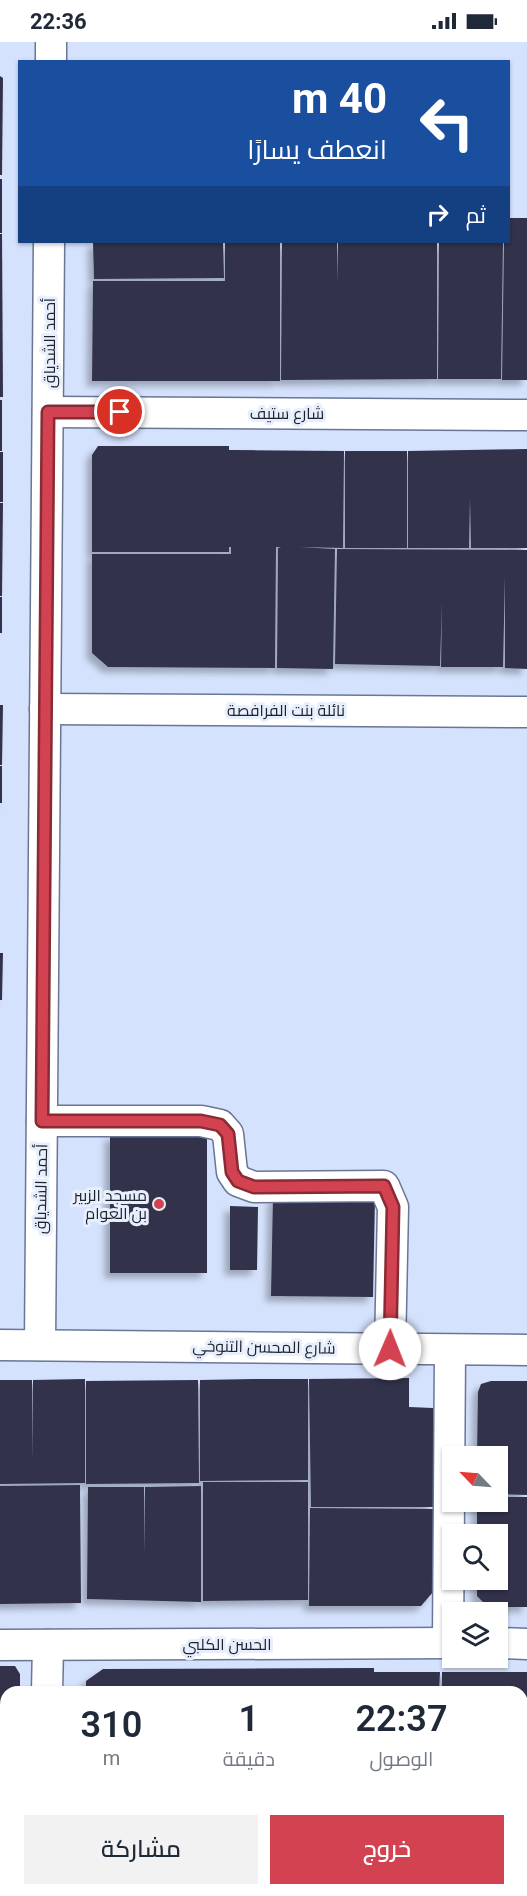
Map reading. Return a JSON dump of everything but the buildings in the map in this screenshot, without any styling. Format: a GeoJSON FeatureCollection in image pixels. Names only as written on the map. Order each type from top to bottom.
{"type":"FeatureCollection","features":[{"type":"Feature","properties":{"kind":"street"},"geometry":{"type":"LineString","coordinates":[[51,42],[51,60]]}},
{"type":"Feature","properties":{"kind":"street","name":"أحمد الشدياق"},"geometry":{"type":"LineString","coordinates":[[40,1345],[49,243]]}},
{"type":"Feature","properties":{"kind":"street","name":"شارع ستيف"},"geometry":{"type":"LineString","coordinates":[[48,412],[527,415]]}},
{"type":"Feature","properties":{"kind":"street","name":"نائلة بنت الفرافصة"},"geometry":{"type":"LineString","coordinates":[[45,709],[527,712]]}},
{"type":"Feature","properties":{"kind":"street"},"geometry":{"type":"LineString","coordinates":[[42,1121],[201,1121],[220,1125],[228,1134],[232,1172],[238,1181],[254,1187],[384,1186],[393,1207],[390,1349]]}},
{"type":"Feature","properties":{"kind":"street","name":"شارع المحسن التنوخي"},"geometry":{"type":"LineString","coordinates":[[0,1345],[527,1350]]}},
{"type":"Feature","properties":{"kind":"street"},"geometry":{"type":"LineString","coordinates":[[450,1350],[451,1602]]}},
{"type":"Feature","properties":{"kind":"street","name":"الحسن الكلبي"},"geometry":{"type":"LineString","coordinates":[[0,1645],[442,1643]]}},
{"type":"Feature","properties":{"kind":"street"},"geometry":{"type":"LineString","coordinates":[[508,1643],[527,1644]]}},
{"type":"Feature","properties":{"kind":"street"},"geometry":{"type":"LineString","coordinates":[[47,1686],[48,1645]]}},
{"type":"Feature","properties":{"kind":"place","name":"مسجد الزبير بن العوام"},"geometry":{"type":"Point","coordinates":[159,1204]}},
{"type":"Feature","properties":{"kind":"route"},"geometry":{"type":"LineString","coordinates":[[120,412],[48,412],[42,1121],[201,1121],[220,1125],[228,1134],[232,1172],[238,1181],[254,1187],[384,1186],[393,1207],[390,1349]]}}]}
